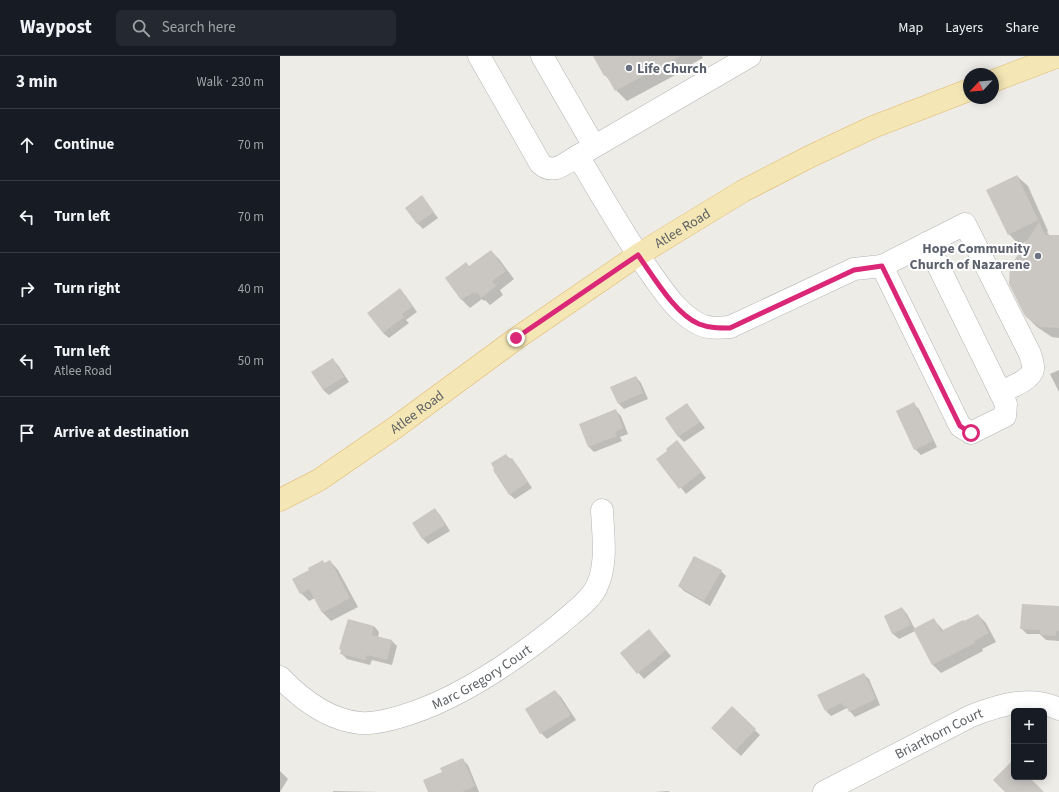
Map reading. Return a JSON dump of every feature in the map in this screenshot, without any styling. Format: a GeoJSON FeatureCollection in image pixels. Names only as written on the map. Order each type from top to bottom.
{"type":"FeatureCollection","features":[{"type":"Feature","properties":{"kind":"main road"},"geometry":{"type":"LineString","coordinates":[[999,78],[1059,56]]}},
{"type":"Feature","properties":{"kind":"main road","name":"Atlee Road"},"geometry":{"type":"LineString","coordinates":[[280,500],[319,480],[384,436],[516,338],[638,255],[743,192],[811,156],[873,127],[963,92]]}},
{"type":"Feature","properties":{"kind":"street"},"geometry":{"type":"LineString","coordinates":[[479,56],[540,163],[545,168],[551,170],[746,57]]}},
{"type":"Feature","properties":{"kind":"street"},"geometry":{"type":"LineString","coordinates":[[542,56],[586,151],[638,255],[671,302],[686,316],[698,324],[714,328],[730,328],[854,270],[882,266],[965,224],[1030,354],[1034,370],[1030,377],[1023,382],[1000,392]]}},
{"type":"Feature","properties":{"kind":"street"},"geometry":{"type":"LineString","coordinates":[[882,266],[960,426],[971,433],[1005,416],[1006,404],[927,243]]}},
{"type":"Feature","properties":{"kind":"street","name":"Marc Gregory Court"},"geometry":{"type":"LineString","coordinates":[[280,677],[295,692],[316,707],[340,718],[360,723],[381,722],[414,713],[446,700],[509,661],[541,639],[586,602],[596,589],[601,576],[603,557],[602,510]]}},
{"type":"Feature","properties":{"kind":"street","name":"Briarthorn Court"},"geometry":{"type":"LineString","coordinates":[[824,792],[987,709],[1020,702],[1038,702],[1059,709]]}},
{"type":"Feature","properties":{"kind":"building","name":"Life Church"},"geometry":{"type":"Polygon","coordinates":[[[593,56],[681,56],[615,91],[606,75],[604,76],[593,56]]]}},
{"type":"Feature","properties":{"kind":"building"},"geometry":{"type":"Polygon","coordinates":[[[1017,175],[1038,220],[1008,235],[986,190],[1017,175]]]}},
{"type":"Feature","properties":{"kind":"building"},"geometry":{"type":"Polygon","coordinates":[[[422,195],[434,212],[417,224],[405,208],[422,195]]]}},
{"type":"Feature","properties":{"kind":"building","name":"Hope Community Church of Nazarene"},"geometry":{"type":"Polygon","coordinates":[[[1039,222],[1045,235],[1059,235],[1059,328],[1040,327],[1025,316],[1009,284],[1010,267],[1039,222]]]}},
{"type":"Feature","properties":{"kind":"building"},"geometry":{"type":"Polygon","coordinates":[[[491,250],[506,271],[492,281],[496,286],[481,298],[477,292],[475,294],[474,292],[461,300],[445,278],[466,262],[469,266],[491,250]]]}},
{"type":"Feature","properties":{"kind":"building"},"geometry":{"type":"Polygon","coordinates":[[[400,288],[413,306],[402,314],[404,317],[383,333],[367,313],[400,288]]]}},
{"type":"Feature","properties":{"kind":"building"},"geometry":{"type":"Polygon","coordinates":[[[333,358],[344,377],[323,390],[311,372],[333,358]]]}},
{"type":"Feature","properties":{"kind":"building"},"geometry":{"type":"Polygon","coordinates":[[[636,376],[643,393],[618,404],[610,387],[636,376]]]}},
{"type":"Feature","properties":{"kind":"building"},"geometry":{"type":"Polygon","coordinates":[[[914,402],[933,441],[914,450],[896,411],[914,402]]]}},
{"type":"Feature","properties":{"kind":"building"},"geometry":{"type":"Polygon","coordinates":[[[687,403],[700,422],[678,437],[665,418],[687,403]]]}},
{"type":"Feature","properties":{"kind":"building"},"geometry":{"type":"Polygon","coordinates":[[[616,409],[623,428],[615,432],[617,436],[588,447],[579,424],[616,409]]]}},
{"type":"Feature","properties":{"kind":"building"},"geometry":{"type":"Polygon","coordinates":[[[677,440],[702,472],[679,489],[656,459],[667,451],[666,449],[677,440]]]}},
{"type":"Feature","properties":{"kind":"building"},"geometry":{"type":"Polygon","coordinates":[[[506,454],[509,459],[512,458],[528,482],[509,495],[493,470],[494,469],[491,463],[506,454]]]}},
{"type":"Feature","properties":{"kind":"building"},"geometry":{"type":"Polygon","coordinates":[[[435,508],[445,525],[422,539],[412,523],[435,508]]]}},
{"type":"Feature","properties":{"kind":"building"},"geometry":{"type":"Polygon","coordinates":[[[694,556],[722,570],[704,601],[678,586],[694,556]]]}},
{"type":"Feature","properties":{"kind":"building"},"geometry":{"type":"Polygon","coordinates":[[[323,560],[324,563],[330,560],[350,598],[322,613],[309,589],[300,594],[292,579],[309,570],[308,568],[323,560]]]}},
{"type":"Feature","properties":{"kind":"building"},"geometry":{"type":"Polygon","coordinates":[[[1022,604],[1059,606],[1059,631],[1056,631],[1056,636],[1040,635],[1040,630],[1020,629],[1022,604]]]}},
{"type":"Feature","properties":{"kind":"building"},"geometry":{"type":"Polygon","coordinates":[[[902,607],[911,625],[892,634],[884,616],[902,607]]]}},
{"type":"Feature","properties":{"kind":"building"},"geometry":{"type":"Polygon","coordinates":[[[978,614],[989,633],[974,641],[975,643],[932,665],[913,629],[934,618],[941,631],[978,614]]]}},
{"type":"Feature","properties":{"kind":"building"},"geometry":{"type":"Polygon","coordinates":[[[348,619],[374,626],[372,635],[392,640],[387,660],[367,655],[365,660],[340,654],[341,650],[339,649],[348,619]]]}},
{"type":"Feature","properties":{"kind":"building"},"geometry":{"type":"Polygon","coordinates":[[[649,629],[666,650],[637,674],[620,653],[649,629]]]}},
{"type":"Feature","properties":{"kind":"building"},"geometry":{"type":"Polygon","coordinates":[[[864,673],[876,699],[849,712],[846,706],[844,707],[842,703],[825,711],[817,695],[864,673]]]}},
{"type":"Feature","properties":{"kind":"building"},"geometry":{"type":"Polygon","coordinates":[[[555,690],[571,715],[540,734],[525,709],[555,690]]]}},
{"type":"Feature","properties":{"kind":"building"},"geometry":{"type":"Polygon","coordinates":[[[732,706],[756,729],[735,751],[711,728],[732,706]]]}},
{"type":"Feature","properties":{"kind":"building"},"geometry":{"type":"Polygon","coordinates":[[[463,758],[475,786],[462,792],[428,792],[423,780],[442,772],[440,768],[463,758]]]}},
{"type":"Feature","properties":{"kind":"building"},"geometry":{"type":"Polygon","coordinates":[[[1011,762],[1011,780],[1032,780],[1044,792],[1005,792],[993,780],[1011,762]]]}},
{"type":"Feature","properties":{"kind":"place","name":"Life Church"},"geometry":{"type":"Point","coordinates":[629,68]}},
{"type":"Feature","properties":{"kind":"place","name":"Hope Community Church of Nazarene"},"geometry":{"type":"Point","coordinates":[1038,256]}},
{"type":"Feature","properties":{"kind":"route"},"geometry":{"type":"LineString","coordinates":[[516,338],[638,255],[671,302],[686,316],[698,324],[714,328],[730,328],[854,270],[882,266],[960,426],[971,433]]}}]}
